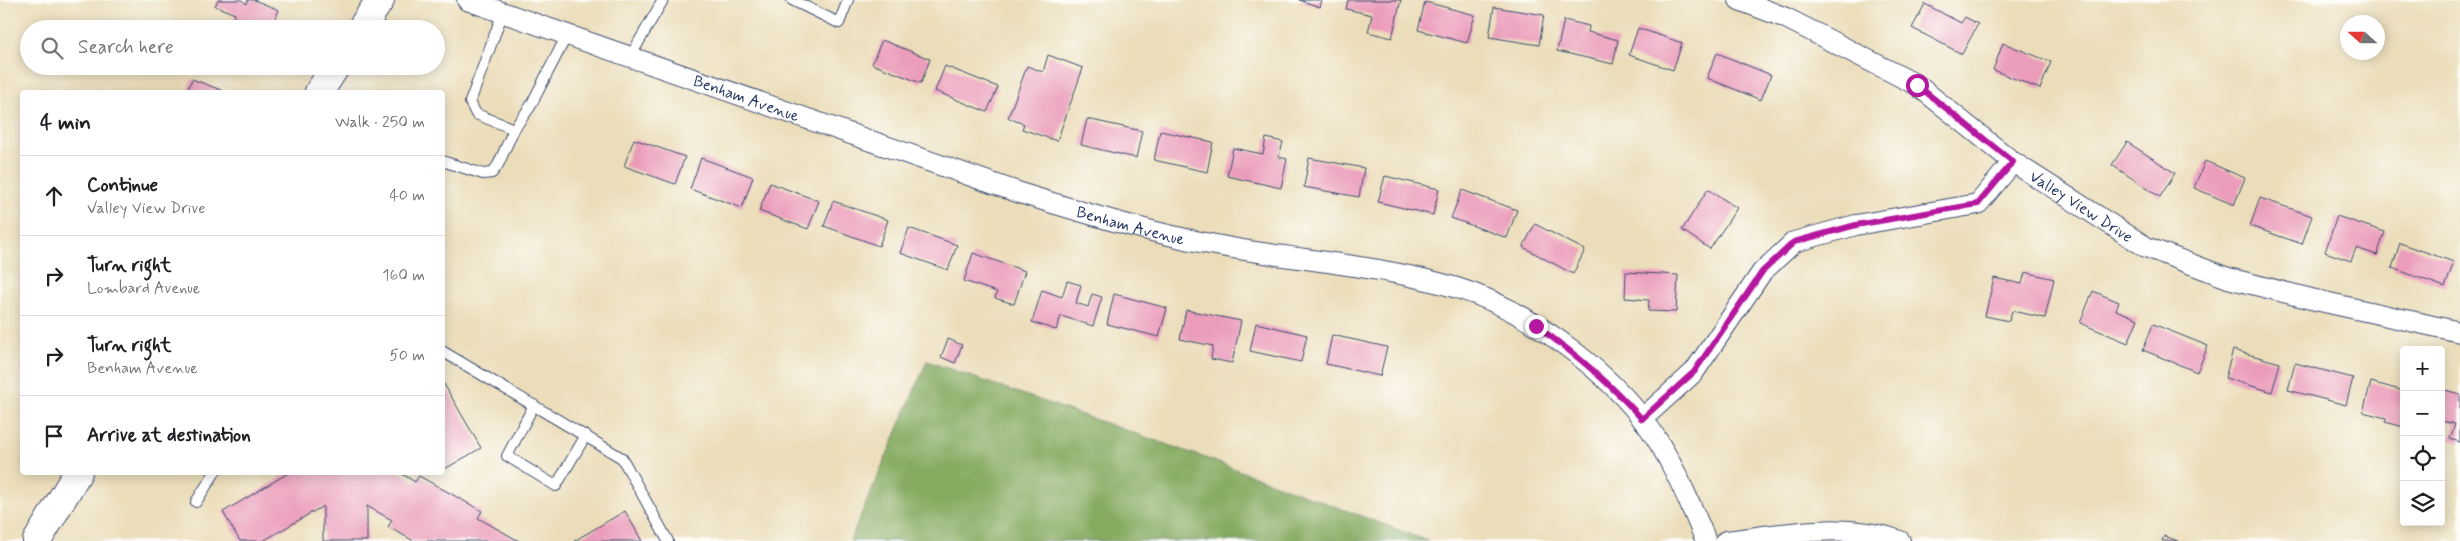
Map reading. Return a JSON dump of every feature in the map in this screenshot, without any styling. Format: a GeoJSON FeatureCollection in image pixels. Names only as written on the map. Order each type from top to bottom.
{"type":"FeatureCollection","features":[{"type":"Feature","properties":{"kind":"main road"},"geometry":{"type":"LineString","coordinates":[[367,20],[380,0]]}},
{"type":"Feature","properties":{"kind":"main road"},"geometry":{"type":"LineString","coordinates":[[320,90],[330,75]]}},
{"type":"Feature","properties":{"kind":"main road"},"geometry":{"type":"LineString","coordinates":[[37,541],[76,475]]}},
{"type":"Feature","properties":{"kind":"street","name":"Benham Avenue"},"geometry":{"type":"LineString","coordinates":[[467,0],[1022,194],[1090,214],[1230,248],[1420,278],[1459,288],[1536,326],[1569,349],[1616,390],[1642,419],[1666,455],[1706,541]]}},
{"type":"Feature","properties":{"kind":"street","name":"Valley View Drive"},"geometry":{"type":"LineString","coordinates":[[1738,0],[1786,18],[1917,85],[2013,162],[2146,247],[2228,278],[2311,299],[2460,332]]}},
{"type":"Feature","properties":{"kind":"street"},"geometry":{"type":"LineString","coordinates":[[1642,419],[1694,372],[1762,272],[1794,242],[1856,225],[1978,204],[2013,162]]}},
{"type":"Feature","properties":{"kind":"street"},"geometry":{"type":"LineString","coordinates":[[1726,541],[1805,532],[1848,530],[1884,535],[1900,541]]}},
{"type":"Feature","properties":{"kind":"lane"},"geometry":{"type":"LineString","coordinates":[[630,57],[663,0]]}},
{"type":"Feature","properties":{"kind":"lane"},"geometry":{"type":"LineString","coordinates":[[792,0],[839,23],[848,0]]}},
{"type":"Feature","properties":{"kind":"lane"},"geometry":{"type":"LineString","coordinates":[[503,12],[470,102],[476,114],[514,129]]}},
{"type":"Feature","properties":{"kind":"lane"},"geometry":{"type":"LineString","coordinates":[[445,162],[483,174],[492,173],[498,165],[514,129],[530,107],[567,34]]}},
{"type":"Feature","properties":{"kind":"lane"},"geometry":{"type":"LineString","coordinates":[[445,353],[622,458],[668,541]]}},
{"type":"Feature","properties":{"kind":"lane"},"geometry":{"type":"LineString","coordinates":[[534,405],[506,456],[556,486],[586,435]]}},
{"type":"Feature","properties":{"kind":"lane"},"geometry":{"type":"LineString","coordinates":[[196,502],[213,475]]}},
{"type":"Feature","properties":{"kind":"green space"},"geometry":{"type":"Polygon","coordinates":[[[927,361],[1200,456],[1428,541],[850,541],[927,361]]]}},
{"type":"Feature","properties":{"kind":"building"},"geometry":{"type":"Polygon","coordinates":[[[218,0],[242,0],[246,4],[248,0],[254,0],[279,10],[275,20],[233,20],[235,14],[215,6],[218,0]]]}},
{"type":"Feature","properties":{"kind":"building"},"geometry":{"type":"Polygon","coordinates":[[[1299,0],[1322,0],[1320,7],[1299,0]]]}},
{"type":"Feature","properties":{"kind":"building"},"geometry":{"type":"Polygon","coordinates":[[[1348,0],[1401,0],[1392,38],[1368,32],[1372,15],[1346,9],[1348,0]]]}},
{"type":"Feature","properties":{"kind":"building"},"geometry":{"type":"Polygon","coordinates":[[[1425,2],[1475,15],[1467,43],[1418,30],[1425,2]]]}},
{"type":"Feature","properties":{"kind":"building"},"geometry":{"type":"Polygon","coordinates":[[[1925,4],[1961,23],[1965,17],[1978,24],[1962,54],[1912,28],[1925,4]]]}},
{"type":"Feature","properties":{"kind":"building"},"geometry":{"type":"Polygon","coordinates":[[[1494,7],[1544,15],[1539,45],[1489,37],[1494,7]]]}},
{"type":"Feature","properties":{"kind":"building"},"geometry":{"type":"Polygon","coordinates":[[[1564,20],[1589,26],[1588,32],[1618,40],[1613,64],[1557,51],[1564,20]]]}},
{"type":"Feature","properties":{"kind":"building"},"geometry":{"type":"Polygon","coordinates":[[[1638,28],[1682,43],[1673,70],[1629,55],[1638,28]]]}},
{"type":"Feature","properties":{"kind":"building"},"geometry":{"type":"Polygon","coordinates":[[[882,40],[930,59],[921,83],[872,64],[882,40]]]}},
{"type":"Feature","properties":{"kind":"building"},"geometry":{"type":"Polygon","coordinates":[[[2003,43],[2051,62],[2040,89],[1993,70],[2003,43]]]}},
{"type":"Feature","properties":{"kind":"building"},"geometry":{"type":"Polygon","coordinates":[[[1717,53],[1771,75],[1761,100],[1707,78],[1717,53]]]}},
{"type":"Feature","properties":{"kind":"building"},"geometry":{"type":"Polygon","coordinates":[[[1048,55],[1083,68],[1057,141],[1022,129],[1024,124],[1008,118],[1027,66],[1043,72],[1048,55]]]}},
{"type":"Feature","properties":{"kind":"building"},"geometry":{"type":"Polygon","coordinates":[[[945,66],[998,87],[987,112],[935,91],[945,66]]]}},
{"type":"Feature","properties":{"kind":"building"},"geometry":{"type":"Polygon","coordinates":[[[192,79],[221,90],[188,90],[192,79]]]}},
{"type":"Feature","properties":{"kind":"building"},"geometry":{"type":"Polygon","coordinates":[[[1087,119],[1142,131],[1136,158],[1081,145],[1087,119]]]}},
{"type":"Feature","properties":{"kind":"building"},"geometry":{"type":"Polygon","coordinates":[[[1160,131],[1213,142],[1207,172],[1154,160],[1160,131]]]}},
{"type":"Feature","properties":{"kind":"building"},"geometry":{"type":"Polygon","coordinates":[[[1266,138],[1283,142],[1279,157],[1287,159],[1281,188],[1227,176],[1233,148],[1263,154],[1266,138]]]}},
{"type":"Feature","properties":{"kind":"building"},"geometry":{"type":"Polygon","coordinates":[[[634,139],[685,157],[675,184],[624,166],[634,139]]]}},
{"type":"Feature","properties":{"kind":"building"},"geometry":{"type":"Polygon","coordinates":[[[2127,142],[2175,173],[2160,197],[2112,165],[2127,142]]]}},
{"type":"Feature","properties":{"kind":"building"},"geometry":{"type":"Polygon","coordinates":[[[701,158],[753,177],[742,208],[690,189],[701,158]]]}},
{"type":"Feature","properties":{"kind":"building"},"geometry":{"type":"Polygon","coordinates":[[[1309,158],[1364,168],[1359,197],[1304,187],[1309,158]]]}},
{"type":"Feature","properties":{"kind":"building"},"geometry":{"type":"Polygon","coordinates":[[[2205,161],[2245,178],[2234,205],[2194,188],[2205,161]]]}},
{"type":"Feature","properties":{"kind":"building"},"geometry":{"type":"Polygon","coordinates":[[[1385,176],[1439,189],[1433,215],[1378,202],[1385,176]]]}},
{"type":"Feature","properties":{"kind":"building"},"geometry":{"type":"Polygon","coordinates":[[[770,183],[819,201],[808,229],[759,211],[770,183]]]}},
{"type":"Feature","properties":{"kind":"building"},"geometry":{"type":"Polygon","coordinates":[[[1708,189],[1737,208],[1710,249],[1682,230],[1708,189]]]}},
{"type":"Feature","properties":{"kind":"building"},"geometry":{"type":"Polygon","coordinates":[[[1462,190],[1517,210],[1507,238],[1451,218],[1462,190]]]}},
{"type":"Feature","properties":{"kind":"building"},"geometry":{"type":"Polygon","coordinates":[[[2260,198],[2312,216],[2302,244],[2250,226],[2260,198]]]}},
{"type":"Feature","properties":{"kind":"building"},"geometry":{"type":"Polygon","coordinates":[[[833,201],[888,220],[879,246],[824,226],[833,201]]]}},
{"type":"Feature","properties":{"kind":"building"},"geometry":{"type":"Polygon","coordinates":[[[2337,216],[2385,232],[2377,255],[2356,248],[2351,261],[2325,252],[2337,216]]]}},
{"type":"Feature","properties":{"kind":"building"},"geometry":{"type":"Polygon","coordinates":[[[1535,224],[1585,250],[1573,274],[1523,247],[1535,224]]]}},
{"type":"Feature","properties":{"kind":"building"},"geometry":{"type":"Polygon","coordinates":[[[909,228],[957,245],[948,270],[900,253],[909,228]]]}},
{"type":"Feature","properties":{"kind":"building"},"geometry":{"type":"Polygon","coordinates":[[[2400,243],[2454,262],[2445,287],[2392,268],[2400,243]]]}},
{"type":"Feature","properties":{"kind":"building"},"geometry":{"type":"Polygon","coordinates":[[[973,253],[1025,271],[1014,304],[995,298],[997,292],[964,281],[973,253]]]}},
{"type":"Feature","properties":{"kind":"building"},"geometry":{"type":"Polygon","coordinates":[[[1626,272],[1678,275],[1676,312],[1648,311],[1649,300],[1625,298],[1626,272]]]}},
{"type":"Feature","properties":{"kind":"building"},"geometry":{"type":"Polygon","coordinates":[[[2025,272],[2054,279],[2045,318],[2012,311],[2009,321],[1985,316],[1994,278],[2022,284],[2025,272]]]}},
{"type":"Feature","properties":{"kind":"building"},"geometry":{"type":"Polygon","coordinates":[[[1067,281],[1081,285],[1076,303],[1088,307],[1092,294],[1102,297],[1093,326],[1061,316],[1056,330],[1032,322],[1042,290],[1062,297],[1067,281]]]}},
{"type":"Feature","properties":{"kind":"building"},"geometry":{"type":"Polygon","coordinates":[[[2093,291],[2119,302],[2116,310],[2138,319],[2128,343],[2080,323],[2093,291]]]}},
{"type":"Feature","properties":{"kind":"building"},"geometry":{"type":"Polygon","coordinates":[[[1114,294],[1167,308],[1159,337],[1107,324],[1114,294]]]}},
{"type":"Feature","properties":{"kind":"building"},"geometry":{"type":"Polygon","coordinates":[[[1186,310],[1241,321],[1232,363],[1211,359],[1213,346],[1180,339],[1186,310]]]}},
{"type":"Feature","properties":{"kind":"building"},"geometry":{"type":"Polygon","coordinates":[[[1256,323],[1307,335],[1301,362],[1250,351],[1256,323]]]}},
{"type":"Feature","properties":{"kind":"building"},"geometry":{"type":"Polygon","coordinates":[[[2153,324],[2208,346],[2197,372],[2143,350],[2153,324]]]}},
{"type":"Feature","properties":{"kind":"building"},"geometry":{"type":"Polygon","coordinates":[[[1332,335],[1387,347],[1380,376],[1326,364],[1332,335]]]}},
{"type":"Feature","properties":{"kind":"building"},"geometry":{"type":"Polygon","coordinates":[[[948,339],[962,345],[955,363],[941,357],[948,339]]]}},
{"type":"Feature","properties":{"kind":"building"},"geometry":{"type":"Polygon","coordinates":[[[2233,350],[2280,363],[2272,392],[2225,378],[2233,350]]]}},
{"type":"Feature","properties":{"kind":"building"},"geometry":{"type":"Polygon","coordinates":[[[2295,363],[2353,378],[2346,405],[2288,390],[2295,363]]]}},
{"type":"Feature","properties":{"kind":"building"},"geometry":{"type":"Polygon","coordinates":[[[2371,382],[2400,390],[2400,426],[2385,422],[2386,418],[2363,412],[2371,382]]]}},
{"type":"Feature","properties":{"kind":"building"},"geometry":{"type":"Polygon","coordinates":[[[445,386],[481,448],[445,469],[445,386]]]}},
{"type":"Feature","properties":{"kind":"building"},"geometry":{"type":"Polygon","coordinates":[[[2445,390],[2460,394],[2460,442],[2450,439],[2455,424],[2445,422],[2445,390]]]}},
{"type":"Feature","properties":{"kind":"building"},"geometry":{"type":"Polygon","coordinates":[[[285,475],[404,475],[415,482],[419,476],[482,511],[478,518],[519,541],[414,541],[388,527],[392,520],[367,506],[367,541],[323,541],[323,506],[263,541],[240,541],[223,512],[285,475]]]}},
{"type":"Feature","properties":{"kind":"building"},"geometry":{"type":"Polygon","coordinates":[[[625,511],[642,541],[574,541],[625,511]]]}},
{"type":"Feature","properties":{"kind":"building"},"geometry":{"type":"Polygon","coordinates":[[[2164,536],[2178,541],[2162,541],[2164,536]]]}},
{"type":"Feature","properties":{"kind":"route"},"geometry":{"type":"LineString","coordinates":[[1536,326],[1569,349],[1616,390],[1642,419],[1694,372],[1762,272],[1794,242],[1856,225],[1978,204],[2013,162],[1917,85]]}}]}
